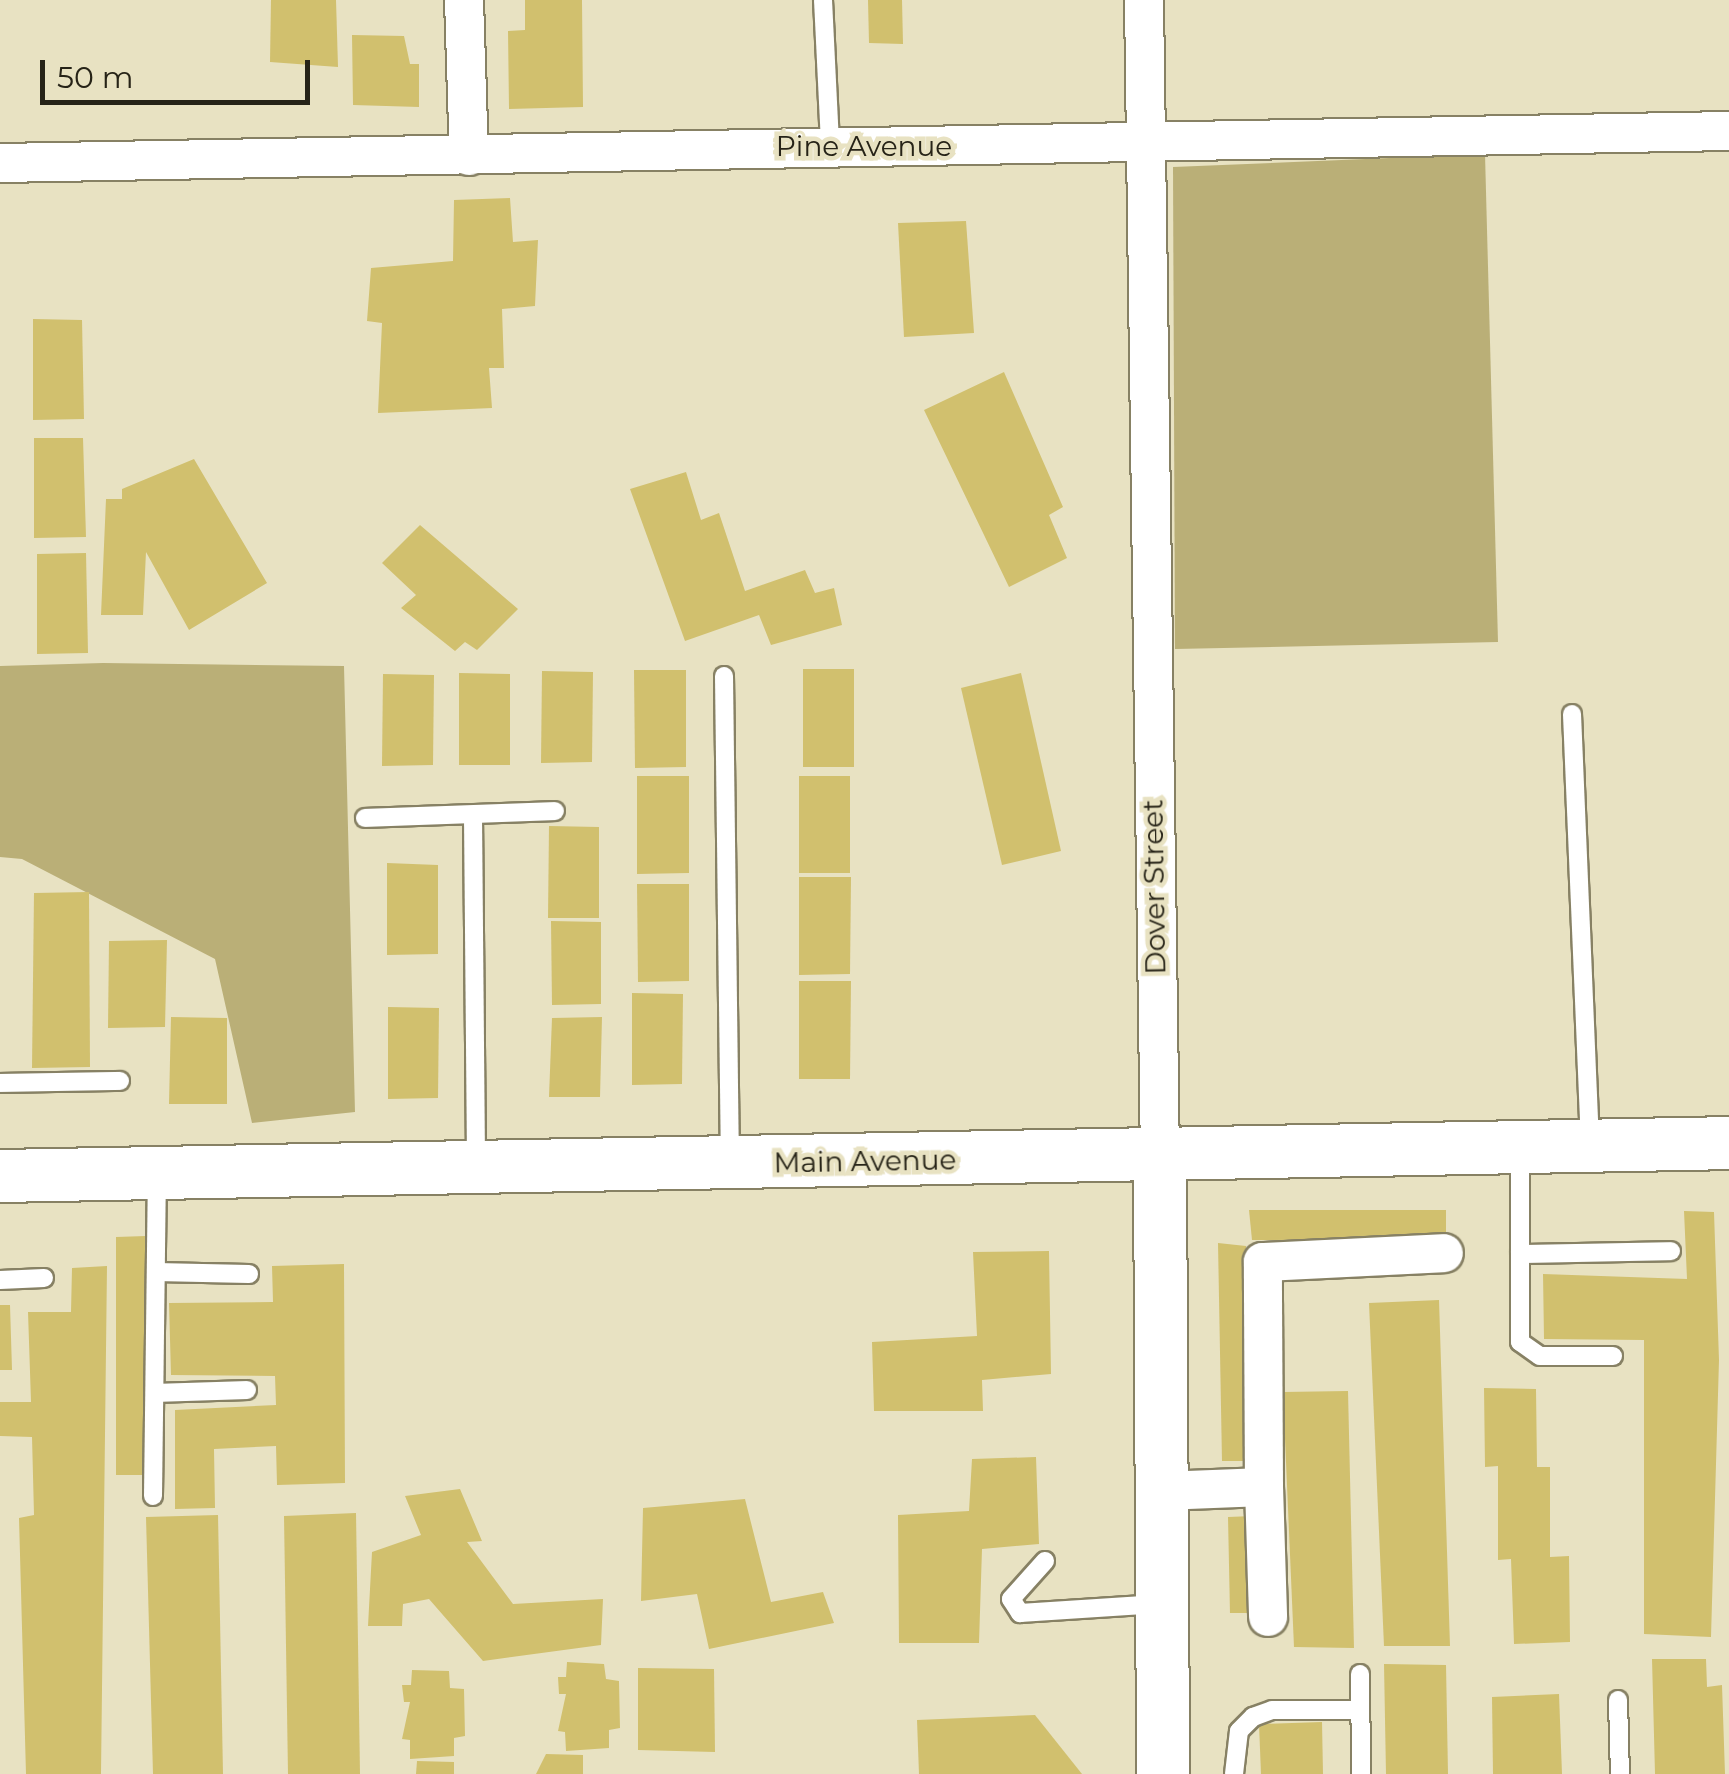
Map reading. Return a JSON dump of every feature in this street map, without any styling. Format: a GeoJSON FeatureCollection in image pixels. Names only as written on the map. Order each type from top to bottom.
{"type":"FeatureCollection","features":[{"type":"Feature","properties":{"kind":"street"},"geometry":{"type":"LineString","coordinates":[[464,0],[469,156]]}},
{"type":"Feature","properties":{"kind":"street","name":"Dover Street"},"geometry":{"type":"LineString","coordinates":[[1144,0],[1150,147],[1150,658],[1160,1154],[1163,1774]]}},
{"type":"Feature","properties":{"kind":"street","name":"Pine Avenue"},"geometry":{"type":"LineString","coordinates":[[0,163],[469,156],[830,145],[1150,147],[1729,132]]}},
{"type":"Feature","properties":{"kind":"street","name":"Main Avenue"},"geometry":{"type":"LineString","coordinates":[[0,1176],[1729,1143]]}},
{"type":"Feature","properties":{"kind":"street"},"geometry":{"type":"LineString","coordinates":[[1268,1617],[1264,1262],[1444,1253]]}},
{"type":"Feature","properties":{"kind":"street"},"geometry":{"type":"LineString","coordinates":[[1162,1491],[1264,1487]]}},
{"type":"Feature","properties":{"kind":"lane"},"geometry":{"type":"LineString","coordinates":[[823,0],[830,145]]}},
{"type":"Feature","properties":{"kind":"lane"},"geometry":{"type":"LineString","coordinates":[[724,676],[730,1164]]}},
{"type":"Feature","properties":{"kind":"lane"},"geometry":{"type":"LineString","coordinates":[[1572,714],[1590,1146]]}},
{"type":"Feature","properties":{"kind":"lane"},"geometry":{"type":"LineString","coordinates":[[365,818],[555,812]]}},
{"type":"Feature","properties":{"kind":"lane"},"geometry":{"type":"LineString","coordinates":[[473,815],[476,1168]]}},
{"type":"Feature","properties":{"kind":"lane"},"geometry":{"type":"LineString","coordinates":[[0,1082],[120,1081]]}},
{"type":"Feature","properties":{"kind":"lane"},"geometry":{"type":"LineString","coordinates":[[1520,1148],[1520,1342],[1527,1353],[1613,1356]]}},
{"type":"Feature","properties":{"kind":"lane"},"geometry":{"type":"LineString","coordinates":[[154,1496],[157,1174]]}},
{"type":"Feature","properties":{"kind":"lane"},"geometry":{"type":"LineString","coordinates":[[1520,1254],[1670,1251]]}},
{"type":"Feature","properties":{"kind":"lane"},"geometry":{"type":"LineString","coordinates":[[156,1272],[249,1274]]}},
{"type":"Feature","properties":{"kind":"lane"},"geometry":{"type":"LineString","coordinates":[[0,1280],[44,1278]]}},
{"type":"Feature","properties":{"kind":"lane"},"geometry":{"type":"LineString","coordinates":[[155,1393],[247,1390]]}},
{"type":"Feature","properties":{"kind":"lane"},"geometry":{"type":"LineString","coordinates":[[1044,1560],[1011,1599],[1020,1613],[1162,1604]]}},
{"type":"Feature","properties":{"kind":"lane"},"geometry":{"type":"LineString","coordinates":[[1360,1674],[1361,1774]]}},
{"type":"Feature","properties":{"kind":"lane"},"geometry":{"type":"LineString","coordinates":[[1618,1700],[1620,1774]]}},
{"type":"Feature","properties":{"kind":"lane"},"geometry":{"type":"LineString","coordinates":[[1234,1774],[1239,1731],[1254,1717],[1272,1710],[1360,1710]]}},
{"type":"Feature","properties":{"kind":"shaded area"},"geometry":{"type":"Polygon","coordinates":[[[1485,154],[1498,642],[1175,649],[1173,167],[1485,154]]]}},
{"type":"Feature","properties":{"kind":"shaded area"},"geometry":{"type":"Polygon","coordinates":[[[0,666],[344,666],[355,1112],[252,1123],[215,959],[22,859],[0,857],[0,666]]]}},
{"type":"Feature","properties":{"kind":"building"},"geometry":{"type":"Polygon","coordinates":[[[271,0],[336,0],[338,67],[270,62],[271,0]]]}},
{"type":"Feature","properties":{"kind":"building"},"geometry":{"type":"Polygon","coordinates":[[[525,0],[582,0],[583,107],[509,109],[508,31],[525,30],[525,0]]]}},
{"type":"Feature","properties":{"kind":"building"},"geometry":{"type":"Polygon","coordinates":[[[868,0],[902,0],[903,44],[869,43],[868,0]]]}},
{"type":"Feature","properties":{"kind":"building"},"geometry":{"type":"Polygon","coordinates":[[[352,35],[404,36],[410,64],[419,64],[419,107],[353,105],[352,35]]]}},
{"type":"Feature","properties":{"kind":"building"},"geometry":{"type":"Polygon","coordinates":[[[510,198],[513,242],[538,240],[535,306],[502,309],[504,368],[489,368],[492,408],[378,413],[382,323],[367,321],[371,268],[453,261],[454,200],[510,198]]]}},
{"type":"Feature","properties":{"kind":"building"},"geometry":{"type":"Polygon","coordinates":[[[966,221],[974,333],[904,337],[898,223],[966,221]]]}},
{"type":"Feature","properties":{"kind":"building"},"geometry":{"type":"Polygon","coordinates":[[[33,319],[82,320],[84,419],[33,420],[33,319]]]}},
{"type":"Feature","properties":{"kind":"building"},"geometry":{"type":"Polygon","coordinates":[[[1004,372],[1063,507],[1049,515],[1067,558],[1009,587],[924,410],[1004,372]]]}},
{"type":"Feature","properties":{"kind":"building"},"geometry":{"type":"Polygon","coordinates":[[[34,438],[83,438],[86,537],[34,538],[34,438]]]}},
{"type":"Feature","properties":{"kind":"building"},"geometry":{"type":"Polygon","coordinates":[[[194,459],[267,583],[189,630],[146,552],[143,615],[101,615],[106,499],[122,499],[122,489],[194,459]]]}},
{"type":"Feature","properties":{"kind":"building"},"geometry":{"type":"Polygon","coordinates":[[[686,472],[701,520],[719,513],[745,591],[805,570],[815,593],[834,588],[842,625],[771,645],[759,615],[685,641],[630,489],[686,472]]]}},
{"type":"Feature","properties":{"kind":"building"},"geometry":{"type":"Polygon","coordinates":[[[420,525],[518,609],[477,650],[465,642],[455,651],[401,608],[416,595],[382,563],[420,525]]]}},
{"type":"Feature","properties":{"kind":"building"},"geometry":{"type":"Polygon","coordinates":[[[86,553],[88,653],[37,654],[37,554],[86,553]]]}},
{"type":"Feature","properties":{"kind":"building"},"geometry":{"type":"Polygon","coordinates":[[[803,669],[854,669],[854,767],[803,767],[803,669]]]}},
{"type":"Feature","properties":{"kind":"building"},"geometry":{"type":"Polygon","coordinates":[[[634,670],[686,670],[686,767],[635,768],[634,670]]]}},
{"type":"Feature","properties":{"kind":"building"},"geometry":{"type":"Polygon","coordinates":[[[542,671],[593,672],[592,762],[541,763],[542,671]]]}},
{"type":"Feature","properties":{"kind":"building"},"geometry":{"type":"Polygon","coordinates":[[[459,673],[510,674],[510,765],[459,765],[459,673]]]}},
{"type":"Feature","properties":{"kind":"building"},"geometry":{"type":"Polygon","coordinates":[[[1021,673],[1061,851],[1002,865],[961,688],[1021,673]]]}},
{"type":"Feature","properties":{"kind":"building"},"geometry":{"type":"Polygon","coordinates":[[[383,674],[434,675],[433,765],[382,766],[383,674]]]}},
{"type":"Feature","properties":{"kind":"building"},"geometry":{"type":"Polygon","coordinates":[[[637,776],[689,776],[689,873],[637,874],[637,776]]]}},
{"type":"Feature","properties":{"kind":"building"},"geometry":{"type":"Polygon","coordinates":[[[799,776],[850,776],[850,873],[799,873],[799,776]]]}},
{"type":"Feature","properties":{"kind":"building"},"geometry":{"type":"Polygon","coordinates":[[[549,826],[599,827],[599,918],[548,918],[549,826]]]}},
{"type":"Feature","properties":{"kind":"building"},"geometry":{"type":"Polygon","coordinates":[[[387,863],[438,865],[438,954],[387,955],[387,863]]]}},
{"type":"Feature","properties":{"kind":"building"},"geometry":{"type":"Polygon","coordinates":[[[799,877],[851,877],[850,974],[799,975],[799,877]]]}},
{"type":"Feature","properties":{"kind":"building"},"geometry":{"type":"Polygon","coordinates":[[[637,884],[689,884],[689,981],[638,982],[637,884]]]}},
{"type":"Feature","properties":{"kind":"building"},"geometry":{"type":"Polygon","coordinates":[[[89,892],[90,1067],[32,1068],[34,893],[89,892]]]}},
{"type":"Feature","properties":{"kind":"building"},"geometry":{"type":"Polygon","coordinates":[[[551,921],[601,922],[601,1004],[552,1005],[551,921]]]}},
{"type":"Feature","properties":{"kind":"building"},"geometry":{"type":"Polygon","coordinates":[[[167,940],[165,1027],[108,1028],[109,941],[167,940]]]}},
{"type":"Feature","properties":{"kind":"building"},"geometry":{"type":"Polygon","coordinates":[[[799,981],[851,981],[850,1079],[799,1079],[799,981]]]}},
{"type":"Feature","properties":{"kind":"building"},"geometry":{"type":"Polygon","coordinates":[[[632,993],[683,994],[682,1084],[632,1085],[632,993]]]}},
{"type":"Feature","properties":{"kind":"building"},"geometry":{"type":"Polygon","coordinates":[[[388,1007],[439,1008],[438,1098],[388,1099],[388,1007]]]}},
{"type":"Feature","properties":{"kind":"building"},"geometry":{"type":"Polygon","coordinates":[[[171,1017],[227,1018],[227,1104],[169,1104],[171,1017]]]}},
{"type":"Feature","properties":{"kind":"building"},"geometry":{"type":"Polygon","coordinates":[[[602,1017],[600,1097],[549,1097],[552,1018],[602,1017]]]}},
{"type":"Feature","properties":{"kind":"building"},"geometry":{"type":"Polygon","coordinates":[[[1249,1210],[1446,1210],[1446,1239],[1252,1240],[1249,1210]]]}},
{"type":"Feature","properties":{"kind":"building"},"geometry":{"type":"Polygon","coordinates":[[[1684,1211],[1714,1212],[1719,1360],[1711,1637],[1644,1634],[1644,1340],[1544,1339],[1543,1274],[1687,1279],[1684,1211]]]}},
{"type":"Feature","properties":{"kind":"building"},"geometry":{"type":"Polygon","coordinates":[[[146,1236],[147,1475],[116,1475],[116,1237],[146,1236]]]}},
{"type":"Feature","properties":{"kind":"building"},"geometry":{"type":"Polygon","coordinates":[[[1218,1243],[1246,1246],[1250,1461],[1222,1461],[1218,1243]]]}},
{"type":"Feature","properties":{"kind":"building"},"geometry":{"type":"Polygon","coordinates":[[[1049,1251],[1051,1374],[982,1380],[983,1411],[874,1411],[872,1342],[977,1336],[973,1252],[1049,1251]]]}},
{"type":"Feature","properties":{"kind":"building"},"geometry":{"type":"Polygon","coordinates":[[[344,1264],[345,1483],[277,1485],[276,1446],[214,1449],[215,1508],[175,1509],[175,1410],[276,1405],[275,1376],[171,1375],[169,1303],[273,1302],[272,1266],[344,1264]]]}},
{"type":"Feature","properties":{"kind":"building"},"geometry":{"type":"Polygon","coordinates":[[[107,1266],[101,1774],[26,1774],[19,1518],[34,1515],[32,1437],[0,1436],[0,1402],[31,1402],[28,1312],[71,1312],[72,1268],[107,1266]]]}},
{"type":"Feature","properties":{"kind":"building"},"geometry":{"type":"Polygon","coordinates":[[[1439,1300],[1450,1646],[1384,1646],[1369,1303],[1439,1300]]]}},
{"type":"Feature","properties":{"kind":"building"},"geometry":{"type":"Polygon","coordinates":[[[0,1305],[10,1305],[12,1370],[0,1370],[0,1305]]]}},
{"type":"Feature","properties":{"kind":"building"},"geometry":{"type":"Polygon","coordinates":[[[1484,1388],[1536,1389],[1537,1467],[1550,1467],[1550,1557],[1569,1556],[1570,1642],[1514,1644],[1511,1559],[1498,1560],[1498,1466],[1485,1467],[1484,1388]]]}},
{"type":"Feature","properties":{"kind":"building"},"geometry":{"type":"Polygon","coordinates":[[[1348,1391],[1354,1648],[1294,1647],[1283,1392],[1348,1391]]]}},
{"type":"Feature","properties":{"kind":"building"},"geometry":{"type":"Polygon","coordinates":[[[1036,1457],[1039,1544],[982,1549],[979,1643],[899,1643],[898,1515],[969,1511],[972,1459],[1036,1457]]]}},
{"type":"Feature","properties":{"kind":"building"},"geometry":{"type":"Polygon","coordinates":[[[460,1489],[482,1541],[467,1542],[513,1604],[603,1599],[601,1645],[483,1661],[429,1599],[403,1604],[402,1626],[368,1626],[372,1552],[421,1535],[405,1496],[460,1489]]]}},
{"type":"Feature","properties":{"kind":"building"},"geometry":{"type":"Polygon","coordinates":[[[745,1499],[771,1602],[823,1592],[834,1623],[709,1649],[697,1594],[641,1601],[643,1508],[745,1499]]]}},
{"type":"Feature","properties":{"kind":"building"},"geometry":{"type":"Polygon","coordinates":[[[356,1513],[360,1774],[288,1774],[284,1516],[356,1513]]]}},
{"type":"Feature","properties":{"kind":"building"},"geometry":{"type":"Polygon","coordinates":[[[218,1515],[223,1774],[153,1774],[146,1517],[218,1515]]]}},
{"type":"Feature","properties":{"kind":"building"},"geometry":{"type":"Polygon","coordinates":[[[1253,1516],[1254,1613],[1230,1613],[1228,1517],[1253,1516]]]}},
{"type":"Feature","properties":{"kind":"building"},"geometry":{"type":"Polygon","coordinates":[[[1652,1659],[1706,1659],[1707,1687],[1722,1685],[1725,1774],[1655,1774],[1652,1659]]]}},
{"type":"Feature","properties":{"kind":"building"},"geometry":{"type":"Polygon","coordinates":[[[567,1662],[604,1664],[606,1679],[619,1681],[620,1728],[609,1730],[609,1748],[566,1751],[565,1732],[558,1731],[566,1694],[559,1694],[558,1677],[566,1677],[567,1662]]]}},
{"type":"Feature","properties":{"kind":"building"},"geometry":{"type":"Polygon","coordinates":[[[1384,1664],[1446,1665],[1448,1774],[1386,1774],[1384,1664]]]}},
{"type":"Feature","properties":{"kind":"building"},"geometry":{"type":"Polygon","coordinates":[[[638,1668],[714,1669],[715,1752],[638,1750],[638,1668]]]}},
{"type":"Feature","properties":{"kind":"building"},"geometry":{"type":"Polygon","coordinates":[[[412,1670],[449,1671],[450,1688],[464,1689],[465,1736],[454,1738],[454,1756],[410,1759],[410,1740],[402,1739],[410,1702],[404,1702],[402,1685],[411,1685],[412,1670]]]}},
{"type":"Feature","properties":{"kind":"building"},"geometry":{"type":"Polygon","coordinates":[[[1559,1694],[1562,1774],[1493,1774],[1492,1697],[1559,1694]]]}},
{"type":"Feature","properties":{"kind":"building"},"geometry":{"type":"Polygon","coordinates":[[[1035,1715],[1082,1774],[919,1774],[917,1720],[1035,1715]]]}},
{"type":"Feature","properties":{"kind":"building"},"geometry":{"type":"Polygon","coordinates":[[[1322,1722],[1323,1774],[1261,1774],[1259,1724],[1322,1722]]]}},
{"type":"Feature","properties":{"kind":"building"},"geometry":{"type":"Polygon","coordinates":[[[546,1754],[583,1755],[583,1774],[536,1774],[546,1754]]]}},
{"type":"Feature","properties":{"kind":"building"},"geometry":{"type":"Polygon","coordinates":[[[417,1761],[454,1762],[454,1774],[416,1774],[417,1761]]]}}]}
